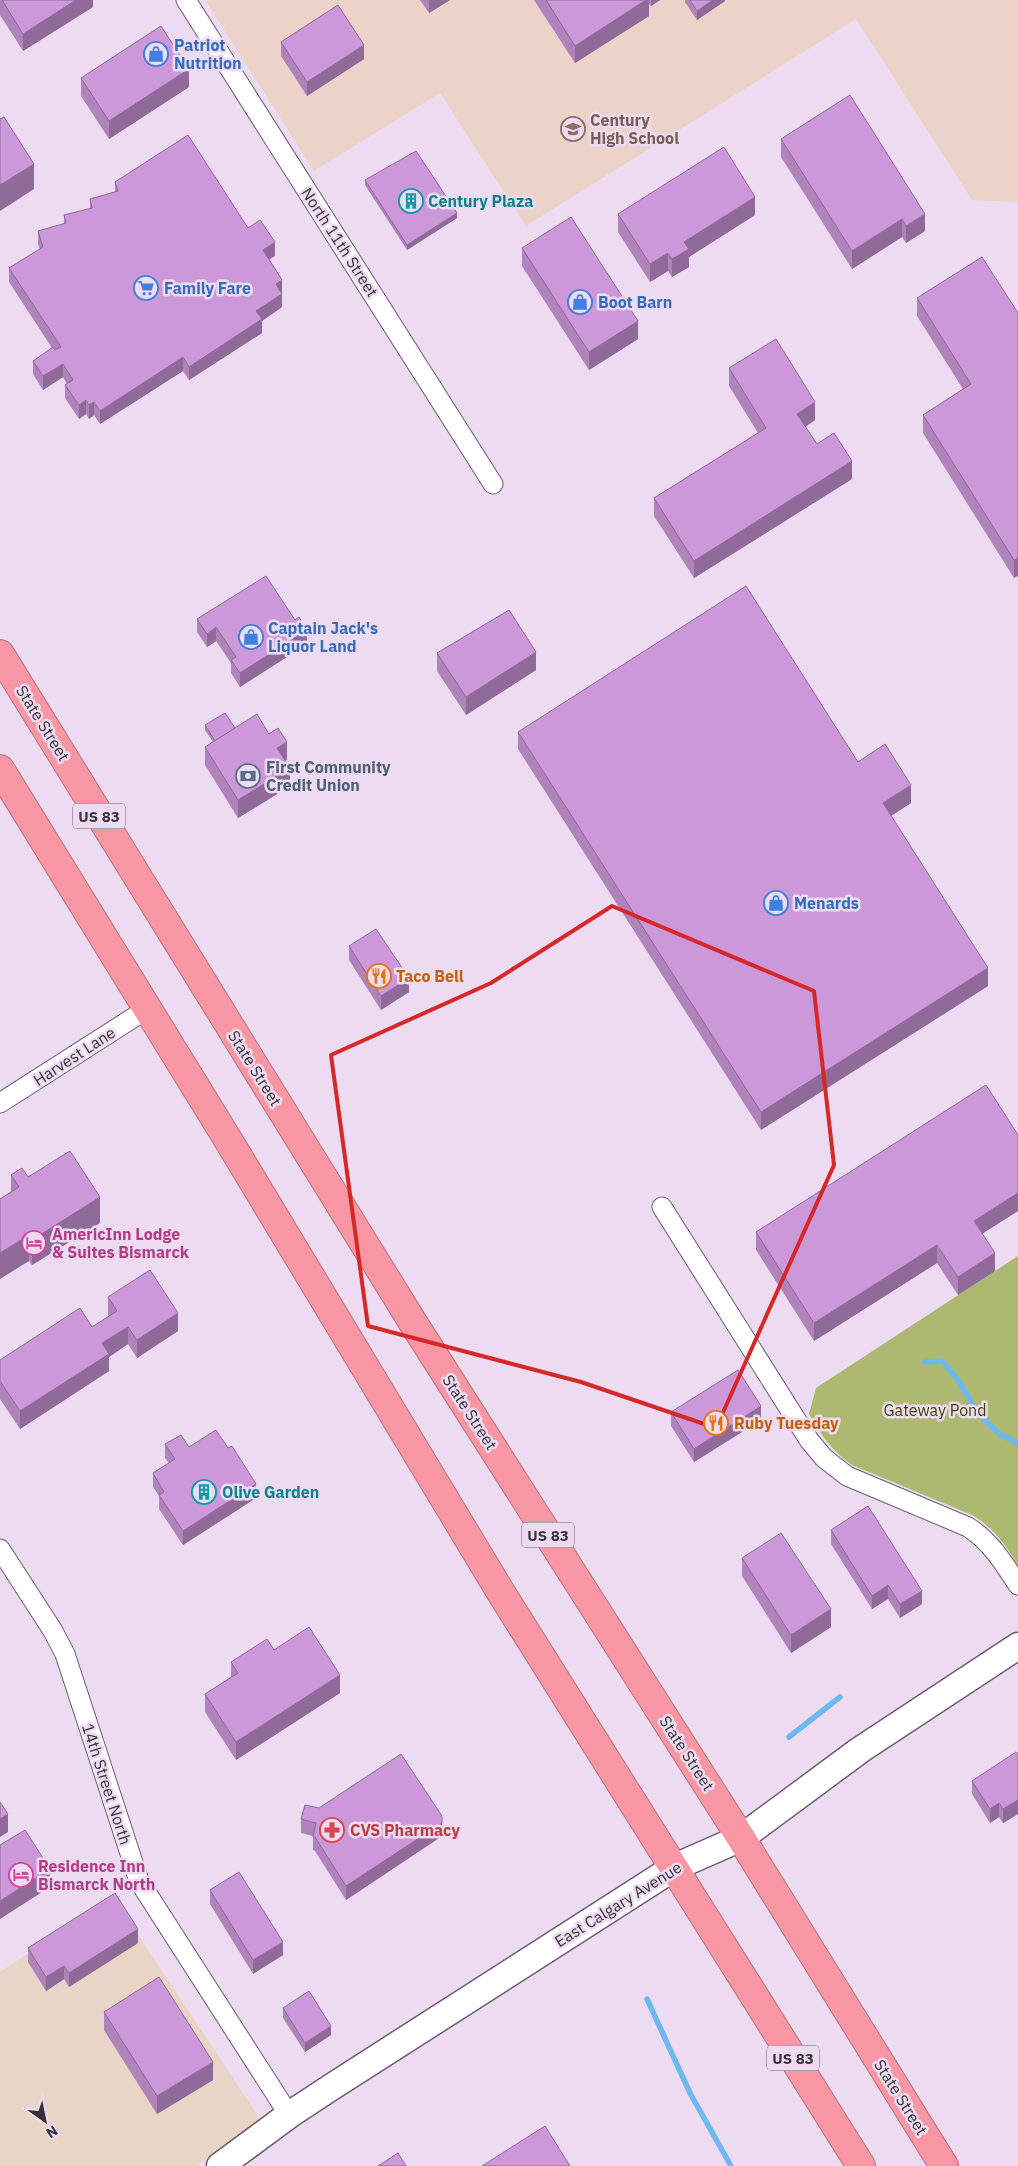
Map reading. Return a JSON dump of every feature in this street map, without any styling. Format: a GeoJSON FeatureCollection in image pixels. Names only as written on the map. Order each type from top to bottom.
{"type":"FeatureCollection","features":[{"type":"Feature","properties":{"kind":"highway","name":"State Street"},"geometry":{"type":"LineString","coordinates":[[0,654],[412,1321],[741,1838],[944,2166]]}},
{"type":"Feature","properties":{"kind":"highway","name":"US 83"},"geometry":{"type":"LineString","coordinates":[[0,769],[500,1591],[861,2166]]}},
{"type":"Feature","properties":{"kind":"street","name":"North 11th Street"},"geometry":{"type":"LineString","coordinates":[[186,0],[493,484]]}},
{"type":"Feature","properties":{"kind":"street","name":"Harvest Lane"},"geometry":{"type":"LineString","coordinates":[[0,1103],[147,1009]]}},
{"type":"Feature","properties":{"kind":"street"},"geometry":{"type":"LineString","coordinates":[[662,1207],[809,1440],[824,1458],[847,1476],[968,1527],[981,1535],[998,1554],[1018,1585]]}},
{"type":"Feature","properties":{"kind":"street","name":"14th Street North"},"geometry":{"type":"LineString","coordinates":[[0,1550],[54,1631],[65,1654],[140,1881],[289,2115]]}},
{"type":"Feature","properties":{"kind":"street","name":"East Calgary Avenue"},"geometry":{"type":"LineString","coordinates":[[220,2166],[289,2115],[675,1867],[741,1838],[860,1750],[1018,1646]]}},
{"type":"Feature","properties":{"kind":"highlighted area"},"geometry":{"type":"Polygon","coordinates":[[[612,906],[814,991],[834,1165],[716,1428],[581,1382],[368,1326],[331,1055],[491,983],[612,906]]]}},
{"type":"Feature","properties":{"kind":"shaded area","name":"Century High School"},"geometry":{"type":"Polygon","coordinates":[[[205,0],[1018,0],[1018,202],[972,200],[856,19],[526,226],[440,93],[314,171],[205,0]]]}},
{"type":"Feature","properties":{"kind":"shaded area"},"geometry":{"type":"Polygon","coordinates":[[[113,1897],[262,2122],[196,2166],[0,2166],[0,1972],[113,1897]]]}},
{"type":"Feature","properties":{"kind":"green space","name":"Gateway Pond"},"geometry":{"type":"Polygon","coordinates":[[[1018,1256],[1018,1565],[987,1525],[972,1515],[852,1465],[828,1442],[809,1414],[816,1388],[1018,1256]]]}},
{"type":"Feature","properties":{"kind":"building"},"geometry":{"type":"Polygon","coordinates":[[[2,0],[76,0],[23,34],[2,0]]]}},
{"type":"Feature","properties":{"kind":"building"},"geometry":{"type":"Polygon","coordinates":[[[546,0],[646,0],[575,46],[546,0]]]}},
{"type":"Feature","properties":{"kind":"building"},"geometry":{"type":"Polygon","coordinates":[[[690,0],[713,0],[697,11],[690,0]]]}},
{"type":"Feature","properties":{"kind":"building"},"geometry":{"type":"Polygon","coordinates":[[[338,5],[364,45],[307,82],[281,42],[338,5]]]}},
{"type":"Feature","properties":{"kind":"building"},"geometry":{"type":"Polygon","coordinates":[[[161,26],[189,69],[109,121],[81,78],[161,26]]]}},
{"type":"Feature","properties":{"kind":"building"},"geometry":{"type":"Polygon","coordinates":[[[850,95],[925,214],[906,226],[902,219],[852,251],[781,139],[850,95]]]}},
{"type":"Feature","properties":{"kind":"building"},"geometry":{"type":"Polygon","coordinates":[[[4,117],[34,164],[0,185],[0,119],[4,117]]]}},
{"type":"Feature","properties":{"kind":"building","name":"Family Fare"},"geometry":{"type":"Polygon","coordinates":[[[188,135],[248,228],[260,220],[275,242],[263,250],[282,280],[276,284],[282,294],[256,311],[262,319],[189,367],[183,357],[100,411],[94,402],[89,405],[86,400],[79,405],[65,385],[73,380],[63,364],[43,376],[33,361],[53,347],[55,350],[61,347],[9,268],[43,247],[38,231],[66,223],[64,215],[92,208],[90,199],[118,191],[115,182],[188,135]]]}},
{"type":"Feature","properties":{"kind":"building"},"geometry":{"type":"Polygon","coordinates":[[[724,147],[755,197],[684,242],[689,249],[672,259],[668,253],[650,264],[618,214],[724,147]]]}},
{"type":"Feature","properties":{"kind":"building","name":"Century Plaza"},"geometry":{"type":"Polygon","coordinates":[[[416,151],[457,213],[407,245],[365,180],[416,151]]]}},
{"type":"Feature","properties":{"kind":"building","name":"Boot Barn"},"geometry":{"type":"Polygon","coordinates":[[[571,217],[638,321],[589,352],[522,248],[571,217]]]}},
{"type":"Feature","properties":{"kind":"building"},"geometry":{"type":"Polygon","coordinates":[[[982,257],[1018,313],[1018,558],[1014,560],[923,415],[971,384],[917,298],[982,257]]]}},
{"type":"Feature","properties":{"kind":"building"},"geometry":{"type":"Polygon","coordinates":[[[776,339],[815,402],[797,414],[817,444],[834,433],[852,461],[694,561],[654,498],[766,428],[729,368],[776,339]]]}},
{"type":"Feature","properties":{"kind":"building","name":"Captain Jack's Liquor Land"},"geometry":{"type":"Polygon","coordinates":[[[266,576],[295,620],[299,617],[307,630],[240,673],[231,660],[236,657],[216,627],[207,634],[197,619],[266,576]]]}},
{"type":"Feature","properties":{"kind":"building","name":"Menards"},"geometry":{"type":"Polygon","coordinates":[[[746,586],[858,762],[885,744],[911,785],[883,803],[988,968],[761,1112],[518,732],[746,586]]]}},
{"type":"Feature","properties":{"kind":"building"},"geometry":{"type":"Polygon","coordinates":[[[509,610],[536,652],[466,697],[437,653],[509,610]]]}},
{"type":"Feature","properties":{"kind":"building"},"geometry":{"type":"Polygon","coordinates":[[[225,713],[235,728],[215,741],[205,725],[225,713]]]}},
{"type":"Feature","properties":{"kind":"building","name":"First Community Credit Union"},"geometry":{"type":"Polygon","coordinates":[[[257,714],[269,734],[278,728],[287,742],[277,748],[290,768],[238,800],[205,747],[257,714]]]}},
{"type":"Feature","properties":{"kind":"building","name":"Taco Bell"},"geometry":{"type":"Polygon","coordinates":[[[376,929],[409,978],[381,996],[349,946],[376,929]]]}},
{"type":"Feature","properties":{"kind":"building"},"geometry":{"type":"Polygon","coordinates":[[[986,1085],[1018,1135],[1018,1193],[974,1221],[995,1253],[958,1277],[937,1245],[814,1323],[756,1232],[986,1085]]]}},
{"type":"Feature","properties":{"kind":"building"},"geometry":{"type":"Polygon","coordinates":[[[70,1151],[100,1197],[32,1240],[29,1235],[0,1253],[0,1199],[19,1187],[11,1175],[22,1168],[28,1177],[70,1151]]]}},
{"type":"Feature","properties":{"kind":"building"},"geometry":{"type":"Polygon","coordinates":[[[150,1270],[178,1313],[137,1340],[128,1327],[102,1343],[109,1354],[20,1411],[0,1381],[0,1360],[80,1308],[92,1327],[117,1311],[108,1297],[150,1270]]]}},
{"type":"Feature","properties":{"kind":"building","name":"Ruby Tuesday"},"geometry":{"type":"Polygon","coordinates":[[[738,1370],[761,1406],[694,1449],[671,1412],[738,1370]]]}},
{"type":"Feature","properties":{"kind":"building","name":"Olive Garden"},"geometry":{"type":"Polygon","coordinates":[[[216,1430],[228,1448],[232,1446],[256,1484],[183,1531],[159,1495],[164,1492],[153,1473],[175,1459],[165,1444],[181,1435],[189,1447],[216,1430]]]}},
{"type":"Feature","properties":{"kind":"building"},"geometry":{"type":"Polygon","coordinates":[[[868,1506],[922,1591],[900,1604],[888,1585],[872,1596],[831,1530],[868,1506]]]}},
{"type":"Feature","properties":{"kind":"building"},"geometry":{"type":"Polygon","coordinates":[[[781,1533],[831,1609],[791,1635],[742,1558],[781,1533]]]}},
{"type":"Feature","properties":{"kind":"building"},"geometry":{"type":"Polygon","coordinates":[[[309,1627],[340,1675],[236,1742],[205,1694],[238,1673],[231,1662],[267,1639],[274,1650],[309,1627]]]}},
{"type":"Feature","properties":{"kind":"building"},"geometry":{"type":"Polygon","coordinates":[[[1016,1752],[1018,1754],[1018,1800],[1003,1809],[999,1803],[990,1809],[972,1781],[1016,1752]]]}},
{"type":"Feature","properties":{"kind":"building","name":"CVS Pharmacy"},"geometry":{"type":"Polygon","coordinates":[[[401,1754],[442,1816],[442,1823],[346,1886],[315,1837],[313,1837],[316,1823],[301,1819],[305,1805],[319,1808],[401,1754]]]}},
{"type":"Feature","properties":{"kind":"building"},"geometry":{"type":"Polygon","coordinates":[[[0,1802],[8,1814],[0,1819],[0,1802]]]}},
{"type":"Feature","properties":{"kind":"building","name":"Residence Inn Bismarck North"},"geometry":{"type":"Polygon","coordinates":[[[25,1830],[50,1869],[0,1901],[0,1845],[25,1830]]]}},
{"type":"Feature","properties":{"kind":"building"},"geometry":{"type":"Polygon","coordinates":[[[239,1872],[283,1942],[253,1960],[210,1890],[239,1872]]]}},
{"type":"Feature","properties":{"kind":"building"},"geometry":{"type":"Polygon","coordinates":[[[115,1893],[138,1929],[69,1973],[64,1966],[46,1977],[28,1948],[115,1893]]]}},
{"type":"Feature","properties":{"kind":"building"},"geometry":{"type":"Polygon","coordinates":[[[159,1977],[213,2062],[157,2096],[104,2012],[159,1977]]]}},
{"type":"Feature","properties":{"kind":"building"},"geometry":{"type":"Polygon","coordinates":[[[309,1991],[331,2026],[305,2043],[283,2008],[309,1991]]]}},
{"type":"Feature","properties":{"kind":"building"},"geometry":{"type":"Polygon","coordinates":[[[545,2126],[570,2166],[482,2166],[545,2126]]]}},
{"type":"Feature","properties":{"kind":"building"},"geometry":{"type":"Polygon","coordinates":[[[398,2153],[406,2166],[378,2166],[398,2153]]]}},
{"type":"Feature","properties":{"kind":"waterway"},"geometry":{"type":"LineString","coordinates":[[925,1362],[942,1361],[958,1380],[977,1412],[998,1433],[1018,1443]]}},
{"type":"Feature","properties":{"kind":"waterway"},"geometry":{"type":"LineString","coordinates":[[789,1737],[840,1697]]}},
{"type":"Feature","properties":{"kind":"waterway"},"geometry":{"type":"LineString","coordinates":[[647,1999],[690,2093],[731,2166]]}},
{"type":"Feature","properties":{"kind":"place","name":"Patriot Nutrition"},"geometry":{"type":"Point","coordinates":[156,54]}},
{"type":"Feature","properties":{"kind":"place","name":"Century High School"},"geometry":{"type":"Point","coordinates":[573,129]}},
{"type":"Feature","properties":{"kind":"place","name":"Century Plaza"},"geometry":{"type":"Point","coordinates":[411,201]}},
{"type":"Feature","properties":{"kind":"place","name":"Family Fare"},"geometry":{"type":"Point","coordinates":[146,288]}},
{"type":"Feature","properties":{"kind":"place","name":"Boot Barn"},"geometry":{"type":"Point","coordinates":[580,302]}},
{"type":"Feature","properties":{"kind":"place","name":"Captain Jack's Liquor Land"},"geometry":{"type":"Point","coordinates":[251,637]}},
{"type":"Feature","properties":{"kind":"place","name":"First Community Credit Union"},"geometry":{"type":"Point","coordinates":[248,776]}},
{"type":"Feature","properties":{"kind":"place","name":"Menards"},"geometry":{"type":"Point","coordinates":[776,903]}},
{"type":"Feature","properties":{"kind":"place","name":"Taco Bell"},"geometry":{"type":"Point","coordinates":[379,976]}},
{"type":"Feature","properties":{"kind":"place","name":"AmericInn Lodge & Suites Bismarck"},"geometry":{"type":"Point","coordinates":[34,1243]}},
{"type":"Feature","properties":{"kind":"place","name":"Ruby Tuesday"},"geometry":{"type":"Point","coordinates":[716,1423]}},
{"type":"Feature","properties":{"kind":"place","name":"Olive Garden"},"geometry":{"type":"Point","coordinates":[204,1492]}},
{"type":"Feature","properties":{"kind":"place","name":"CVS Pharmacy"},"geometry":{"type":"Point","coordinates":[332,1830]}},
{"type":"Feature","properties":{"kind":"place","name":"Residence Inn Bismarck North"},"geometry":{"type":"Point","coordinates":[21,1875]}}]}
